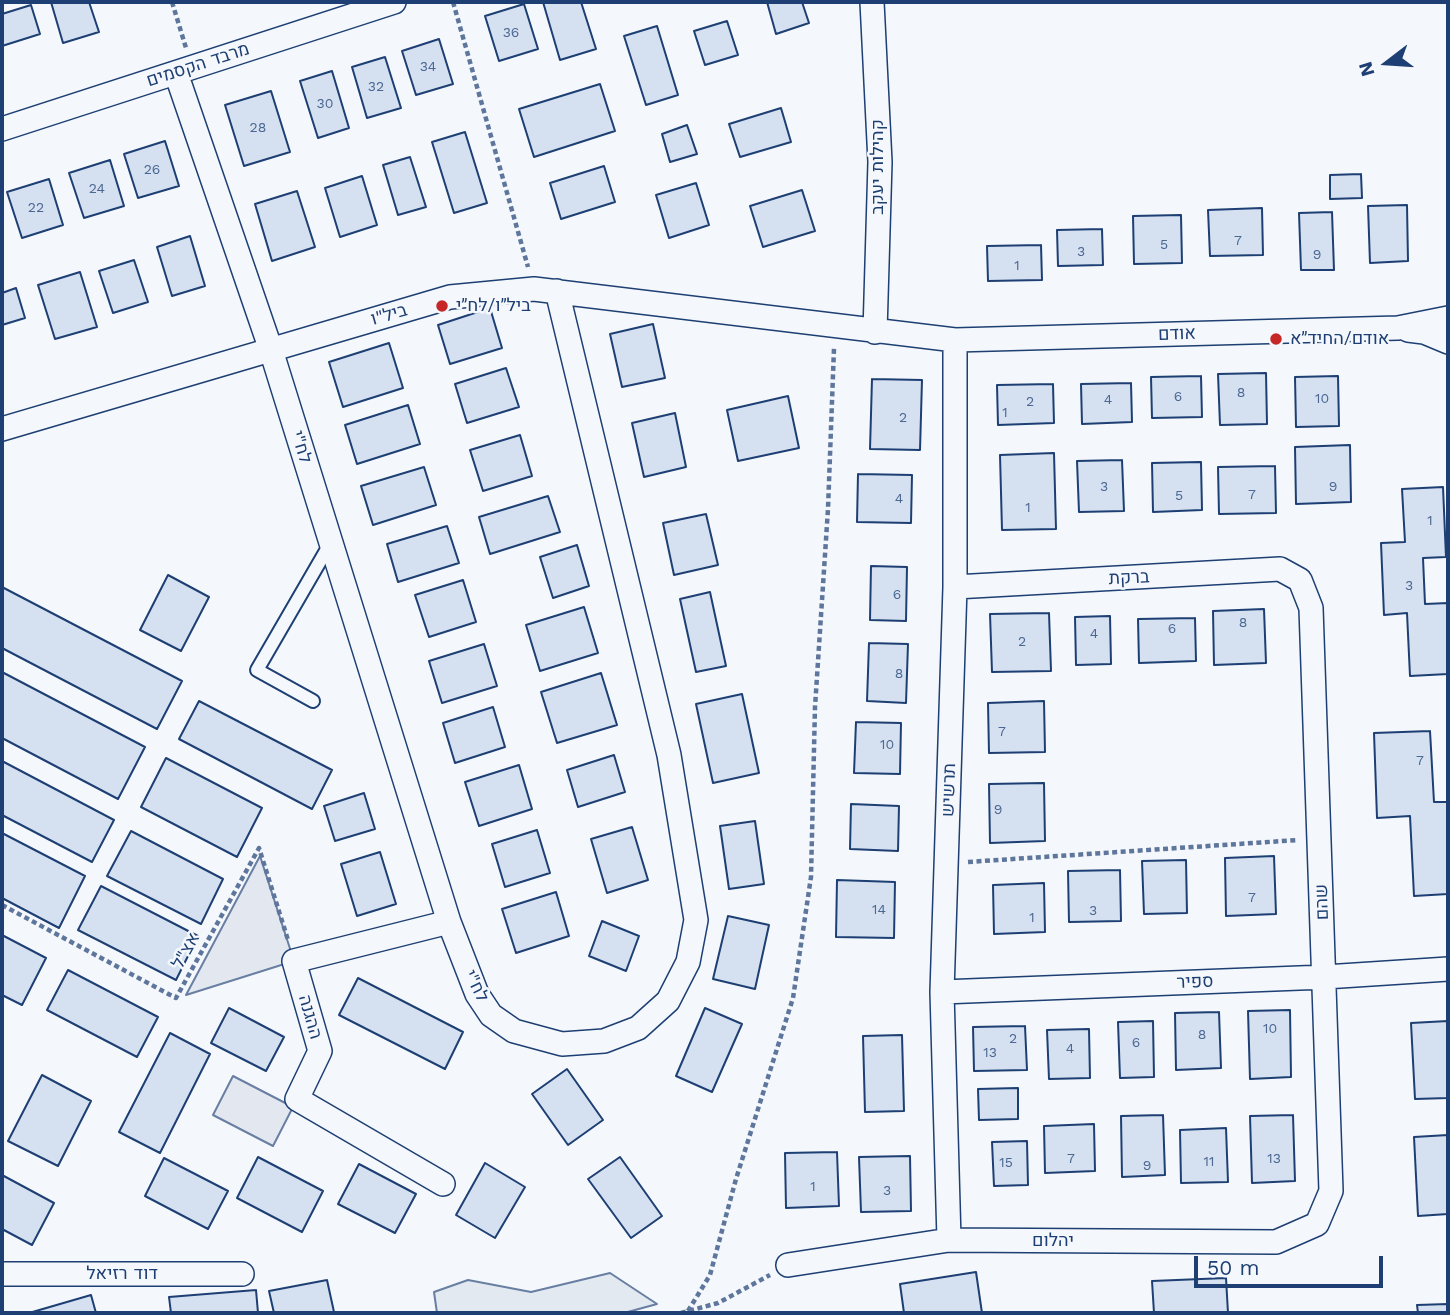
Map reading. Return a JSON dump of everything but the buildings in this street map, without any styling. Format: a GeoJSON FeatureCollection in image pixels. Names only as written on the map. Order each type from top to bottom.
{"type":"FeatureCollection","features":[{"type":"Feature","properties":{"kind":"street","name":"מרבד הקסמים"},"geometry":{"type":"LineString","coordinates":[[2,129],[394,2]]}},
{"type":"Feature","properties":{"kind":"street","name":"קהילות יעקב"},"geometry":{"type":"LineString","coordinates":[[872,2],[880,162],[875,332]]}},
{"type":"Feature","properties":{"kind":"street","name":"לח\"י"},"geometry":{"type":"LineString","coordinates":[[184,70],[449,922],[477,994],[491,1015],[514,1031],[562,1044],[604,1041],[638,1028],[668,1001],[688,962],[696,920],[669,755],[546,290]]}},
{"type":"Feature","properties":{"kind":"street","name":"ביל\"ו"},"geometry":{"type":"LineString","coordinates":[[2,429],[450,297],[546,290],[955,340]]}},
{"type":"Feature","properties":{"kind":"street","name":"אודם"},"geometry":{"type":"LineString","coordinates":[[955,340],[1398,328],[1448,318]]}},
{"type":"Feature","properties":{"kind":"street","name":"אודם"},"geometry":{"type":"LineString","coordinates":[[1398,328],[1424,332],[1448,342]]}},
{"type":"Feature","properties":{"kind":"street","name":"תרשיש"},"geometry":{"type":"LineString","coordinates":[[949,1240],[942,992],[955,587],[955,340]]}},
{"type":"Feature","properties":{"kind":"street","name":"ברקת"},"geometry":{"type":"LineString","coordinates":[[955,587],[1280,569],[1300,580]]}},
{"type":"Feature","properties":{"kind":"street","name":"שהם"},"geometry":{"type":"LineString","coordinates":[[1300,580],[1311,608],[1331,1191],[1317,1224]]}},
{"type":"Feature","properties":{"kind":"street"},"geometry":{"type":"LineString","coordinates":[[294,961],[449,922]]}},
{"type":"Feature","properties":{"kind":"street","name":"ההגנה"},"geometry":{"type":"LineString","coordinates":[[294,961],[320,1051],[297,1099],[443,1184]]}},
{"type":"Feature","properties":{"kind":"street","name":"ספיר"},"geometry":{"type":"LineString","coordinates":[[942,992],[1448,969]]}},
{"type":"Feature","properties":{"kind":"street","name":"יהלום"},"geometry":{"type":"LineString","coordinates":[[788,1265],[949,1240],[1276,1242],[1317,1224]]}},
{"type":"Feature","properties":{"kind":"street","name":"דוד רזיאל"},"geometry":{"type":"LineString","coordinates":[[2,1274],[242,1274]]}},
{"type":"Feature","properties":{"kind":"lane"},"geometry":{"type":"LineString","coordinates":[[313,701],[257,670],[331,544]]}},
{"type":"Feature","properties":{"kind":"path"},"geometry":{"type":"LineString","coordinates":[[172,2],[184,70]]}},
{"type":"Feature","properties":{"kind":"path"},"geometry":{"type":"LineString","coordinates":[[453,2],[546,290]]}},
{"type":"Feature","properties":{"kind":"path"},"geometry":{"type":"LineString","coordinates":[[688,1311],[710,1275],[736,1179],[793,998],[811,877],[815,707],[828,509],[835,326]]}},
{"type":"Feature","properties":{"kind":"path"},"geometry":{"type":"LineString","coordinates":[[946,863],[1320,839]]}},
{"type":"Feature","properties":{"kind":"path","name":"אצ\"ל"},"geometry":{"type":"LineString","coordinates":[[2,905],[176,998],[259,848],[294,961]]}},
{"type":"Feature","properties":{"kind":"path"},"geometry":{"type":"LineString","coordinates":[[681,1313],[718,1303],[788,1265]]}},
{"type":"Feature","properties":{"kind":"shaded area"},"geometry":{"type":"Polygon","coordinates":[[[260,856],[294,961],[186,995],[260,856]]]}},
{"type":"Feature","properties":{"kind":"shaded area"},"geometry":{"type":"Polygon","coordinates":[[[233,1076],[293,1107],[273,1146],[213,1115],[233,1076]]]}},
{"type":"Feature","properties":{"kind":"shaded area"},"geometry":{"type":"Polygon","coordinates":[[[610,1273],[657,1304],[624,1313],[437,1313],[434,1292],[468,1280],[531,1292],[610,1273]]]}},
{"type":"Feature","properties":{"kind":"place","name":"ביל״ו/לח״י"},"geometry":{"type":"Point","coordinates":[442,306]}},
{"type":"Feature","properties":{"kind":"place","name":"אודם/החיד״א"},"geometry":{"type":"Point","coordinates":[1276,339]}}]}
